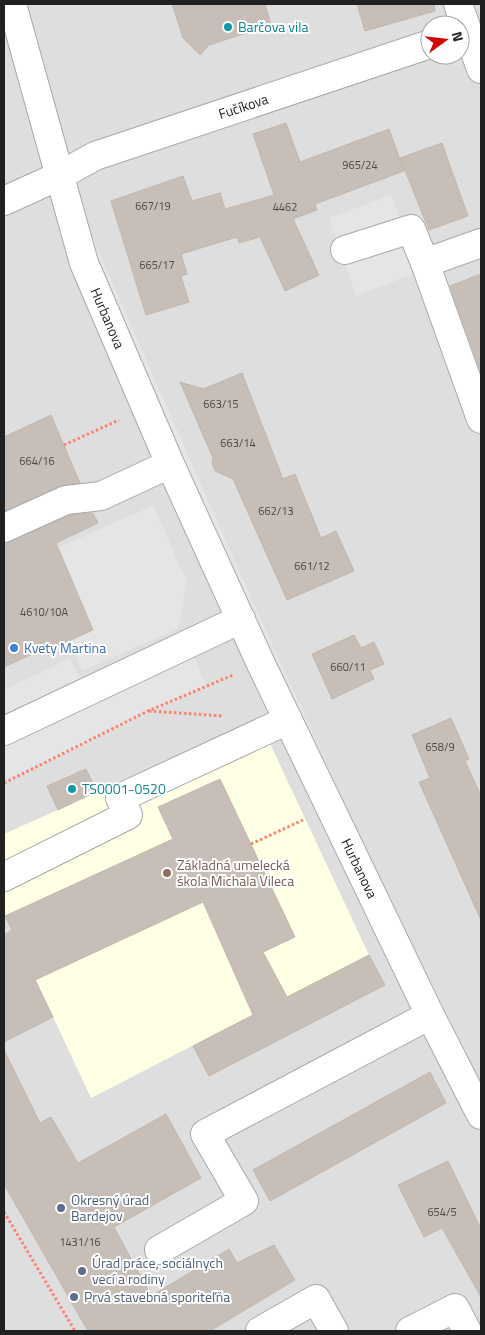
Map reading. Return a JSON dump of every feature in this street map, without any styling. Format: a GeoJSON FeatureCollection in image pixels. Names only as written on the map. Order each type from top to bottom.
{"type":"FeatureCollection","features":[{"type":"Feature","properties":{"kind":"street","name":"Hurbanova"},"geometry":{"type":"LineString","coordinates":[[12,4],[84,263],[170,464],[261,664],[430,1015],[481,1115]]}},
{"type":"Feature","properties":{"kind":"street"},"geometry":{"type":"LineString","coordinates":[[470,46],[481,69]]}},
{"type":"Feature","properties":{"kind":"street","name":"Fučíkova"},"geometry":{"type":"LineString","coordinates":[[4,201],[59,176],[94,156],[420,47]]}},
{"type":"Feature","properties":{"kind":"street"},"geometry":{"type":"LineString","coordinates":[[345,250],[412,229],[481,419]]}},
{"type":"Feature","properties":{"kind":"street"},"geometry":{"type":"LineString","coordinates":[[425,263],[481,243]]}},
{"type":"Feature","properties":{"kind":"street"},"geometry":{"type":"LineString","coordinates":[[4,528],[66,500],[101,496],[170,464]]}},
{"type":"Feature","properties":{"kind":"street"},"geometry":{"type":"LineString","coordinates":[[4,731],[241,619]]}},
{"type":"Feature","properties":{"kind":"street"},"geometry":{"type":"LineString","coordinates":[[4,877],[128,815],[120,798],[288,720]]}},
{"type":"Feature","properties":{"kind":"street"},"geometry":{"type":"LineString","coordinates":[[158,1250],[244,1201],[205,1134],[430,1015]]}},
{"type":"Feature","properties":{"kind":"street"},"geometry":{"type":"LineString","coordinates":[[260,1331],[316,1299],[334,1331]]}},
{"type":"Feature","properties":{"kind":"street"},"geometry":{"type":"LineString","coordinates":[[410,1331],[455,1308],[467,1331]]}},
{"type":"Feature","properties":{"kind":"street"},"geometry":{"type":"LineString","coordinates":[[476,1331],[481,1329]]}},
{"type":"Feature","properties":{"kind":"path"},"geometry":{"type":"LineString","coordinates":[[64,445],[123,418]]}},
{"type":"Feature","properties":{"kind":"path"},"geometry":{"type":"LineString","coordinates":[[4,783],[148,711],[261,664]]}},
{"type":"Feature","properties":{"kind":"path"},"geometry":{"type":"LineString","coordinates":[[148,711],[227,716]]}},
{"type":"Feature","properties":{"kind":"path"},"geometry":{"type":"LineString","coordinates":[[251,844],[304,820]]}},
{"type":"Feature","properties":{"kind":"path"},"geometry":{"type":"LineString","coordinates":[[4,1212],[75,1331]]}},
{"type":"Feature","properties":{"kind":"shaded area"},"geometry":{"type":"Polygon","coordinates":[[[4,4],[481,4],[481,1331],[4,1331],[4,4]]]}},
{"type":"Feature","properties":{"kind":"shaded area"},"geometry":{"type":"Polygon","coordinates":[[[391,195],[419,272],[356,296],[329,218],[391,195]]]}},
{"type":"Feature","properties":{"kind":"shaded area"},"geometry":{"type":"Polygon","coordinates":[[[94,241],[245,584],[354,824],[481,1083],[481,1108],[435,1018],[85,244],[94,241]]]}},
{"type":"Feature","properties":{"kind":"shaded area"},"geometry":{"type":"Polygon","coordinates":[[[153,505],[187,582],[178,629],[82,671],[32,560],[153,505]]]}},
{"type":"Feature","properties":{"kind":"shaded area"},"geometry":{"type":"Polygon","coordinates":[[[189,644],[206,686],[4,783],[4,731],[189,644]]]}},
{"type":"Feature","properties":{"kind":"shaded area"},"geometry":{"type":"Polygon","coordinates":[[[70,658],[80,679],[4,715],[4,690],[70,658]]]}},
{"type":"Feature","properties":{"kind":"shaded area","name":"Základná umelecká škola Michala Vileca"},"geometry":{"type":"Polygon","coordinates":[[[259,720],[369,955],[91,1098],[4,912],[4,834],[259,720]]]}},
{"type":"Feature","properties":{"kind":"building","name":"Barčova vila"},"geometry":{"type":"Polygon","coordinates":[[[172,4],[265,4],[271,25],[209,45],[200,55],[183,38],[172,4]]]}},
{"type":"Feature","properties":{"kind":"building"},"geometry":{"type":"Polygon","coordinates":[[[357,4],[434,4],[435,11],[365,31],[357,4]]]}},
{"type":"Feature","properties":{"kind":"building"},"geometry":{"type":"Polygon","coordinates":[[[286,123],[300,162],[389,129],[404,171],[315,204],[317,210],[293,219],[319,275],[285,291],[260,237],[239,243],[237,237],[181,254],[187,274],[181,276],[189,302],[146,315],[111,201],[183,176],[192,201],[220,193],[225,209],[274,195],[253,134],[286,123]]]}},
{"type":"Feature","properties":{"kind":"building"},"geometry":{"type":"Polygon","coordinates":[[[442,143],[468,216],[429,230],[400,158],[442,143]]]}},
{"type":"Feature","properties":{"kind":"building"},"geometry":{"type":"Polygon","coordinates":[[[481,274],[481,372],[450,286],[481,274]]]}},
{"type":"Feature","properties":{"kind":"building"},"geometry":{"type":"Polygon","coordinates":[[[242,373],[283,479],[295,474],[321,538],[336,531],[354,571],[287,600],[233,479],[215,471],[212,463],[213,458],[180,382],[203,389],[242,373]]]}},
{"type":"Feature","properties":{"kind":"building"},"geometry":{"type":"Polygon","coordinates":[[[51,415],[80,483],[60,486],[4,511],[4,437],[51,415]]]}},
{"type":"Feature","properties":{"kind":"building"},"geometry":{"type":"Polygon","coordinates":[[[93,513],[98,523],[56,543],[93,630],[40,654],[39,651],[4,667],[4,543],[70,515],[93,513]]]}},
{"type":"Feature","properties":{"kind":"building"},"geometry":{"type":"Polygon","coordinates":[[[354,635],[361,648],[374,642],[384,664],[370,670],[374,679],[332,699],[312,654],[354,635]]]}},
{"type":"Feature","properties":{"kind":"building"},"geometry":{"type":"Polygon","coordinates":[[[451,718],[469,759],[465,761],[481,796],[481,920],[419,782],[430,778],[412,735],[451,718]]]}},
{"type":"Feature","properties":{"kind":"building","name":"TS0001-0520"},"geometry":{"type":"Polygon","coordinates":[[[86,769],[97,791],[58,810],[47,786],[86,769]]]}},
{"type":"Feature","properties":{"kind":"building"},"geometry":{"type":"Polygon","coordinates":[[[220,779],[295,937],[263,952],[287,997],[369,955],[385,985],[209,1076],[193,1046],[253,1015],[203,902],[35,980],[53,1017],[4,1042],[4,935],[12,930],[5,916],[173,839],[158,807],[220,779]]]}},
{"type":"Feature","properties":{"kind":"building"},"geometry":{"type":"Polygon","coordinates":[[[4,1050],[40,1123],[51,1117],[78,1163],[166,1114],[201,1178],[114,1227],[151,1296],[229,1249],[237,1263],[274,1245],[295,1280],[210,1331],[88,1331],[4,1184],[4,1050]]]}},
{"type":"Feature","properties":{"kind":"building"},"geometry":{"type":"Polygon","coordinates":[[[430,1072],[446,1103],[270,1201],[253,1170],[430,1072]]]}},
{"type":"Feature","properties":{"kind":"building"},"geometry":{"type":"Polygon","coordinates":[[[448,1161],[481,1229],[481,1297],[442,1228],[424,1237],[398,1185],[448,1161]]]}},
{"type":"Feature","properties":{"kind":"place","name":"Barčova vila"},"geometry":{"type":"Point","coordinates":[228,27]}},
{"type":"Feature","properties":{"kind":"place","name":"Kvety Martina"},"geometry":{"type":"Point","coordinates":[14,648]}},
{"type":"Feature","properties":{"kind":"place","name":"TS0001-0520"},"geometry":{"type":"Point","coordinates":[72,789]}},
{"type":"Feature","properties":{"kind":"place","name":"Základná umelecká škola Michala Vileca"},"geometry":{"type":"Point","coordinates":[167,873]}},
{"type":"Feature","properties":{"kind":"place","name":"Okresný úrad Bardejov"},"geometry":{"type":"Point","coordinates":[61,1208]}},
{"type":"Feature","properties":{"kind":"place","name":"Úrad práce, sociálnych vecí a rodiny"},"geometry":{"type":"Point","coordinates":[82,1271]}},
{"type":"Feature","properties":{"kind":"place","name":"Prvá stavebná sporiteľňa"},"geometry":{"type":"Point","coordinates":[74,1297]}}]}
